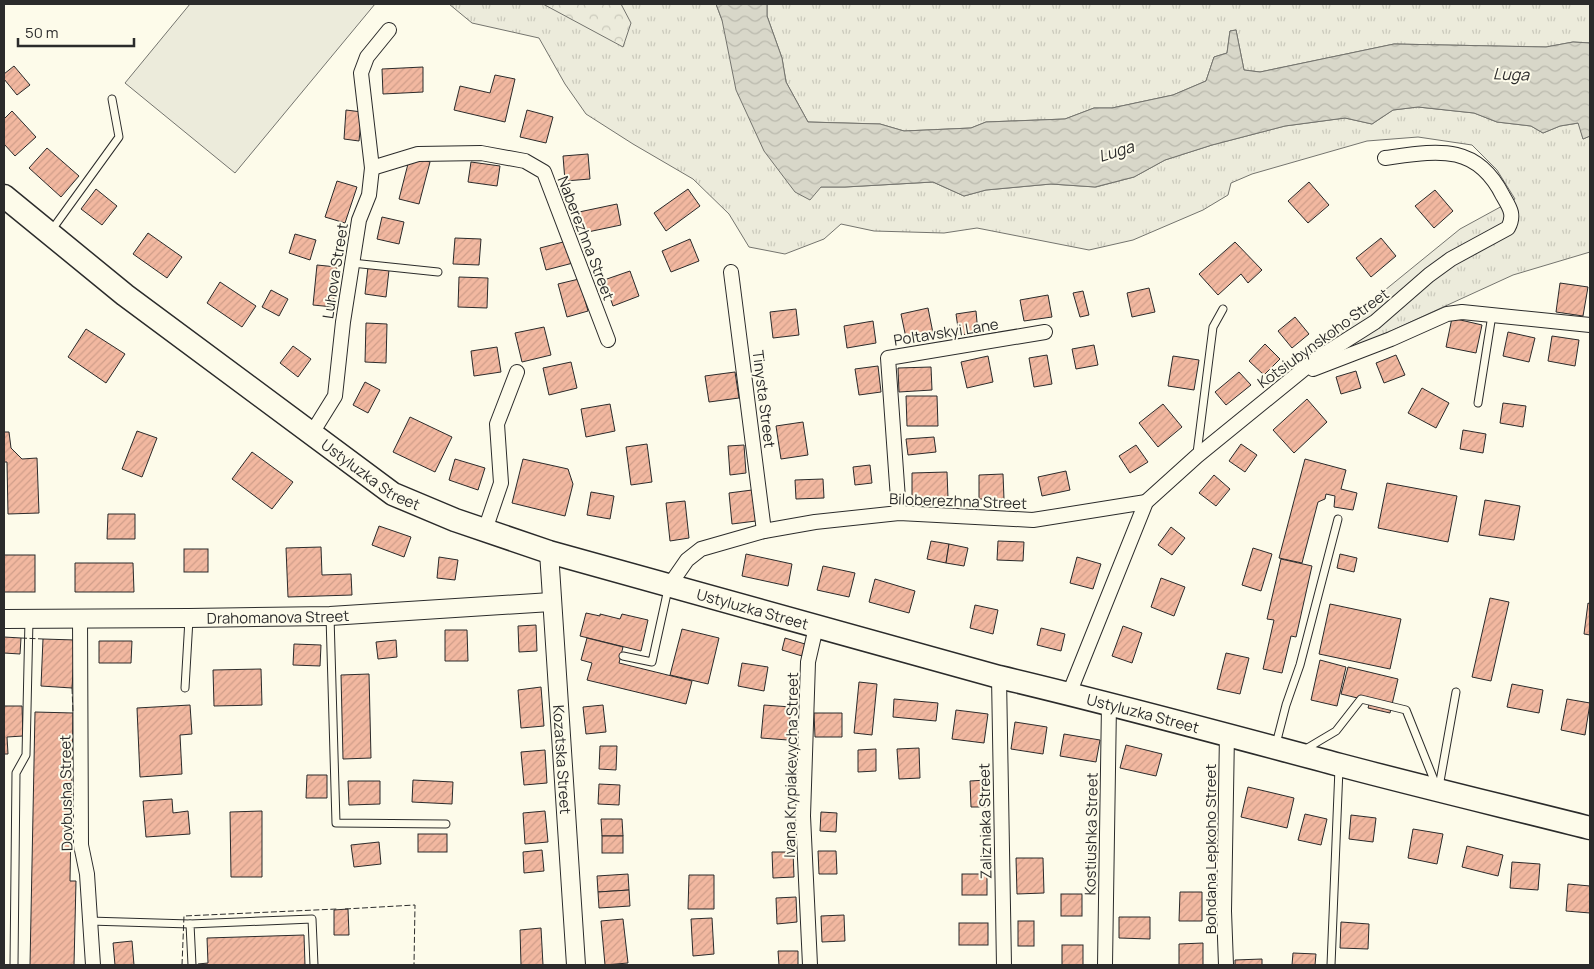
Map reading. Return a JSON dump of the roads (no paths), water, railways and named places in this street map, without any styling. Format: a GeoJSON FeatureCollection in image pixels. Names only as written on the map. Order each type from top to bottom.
{"type":"FeatureCollection","features":[{"type":"Feature","properties":{"kind":"main road","name":"Ustyluzka Street"},"geometry":{"type":"LineString","coordinates":[[4,196],[125,295],[393,494],[455,520],[549,552],[999,677],[1590,828]]}},
{"type":"Feature","properties":{"kind":"street","name":"Luhova Street"},"geometry":{"type":"LineString","coordinates":[[312,432],[335,396],[343,322],[359,220],[369,195],[372,168],[361,73],[367,57],[389,30]]}},
{"type":"Feature","properties":{"kind":"street","name":"Kotsiubynskoho Street"},"geometry":{"type":"LineString","coordinates":[[1070,694],[1146,502],[1197,456],[1315,360],[1375,322],[1429,275],[1451,259],[1508,228],[1512,221],[1511,212],[1500,188],[1487,171],[1477,162],[1444,152],[1385,158]]}},
{"type":"Feature","properties":{"kind":"street","name":"Naberezhna Street"},"geometry":{"type":"LineString","coordinates":[[372,168],[418,154],[481,153],[525,161],[544,172],[608,340]]}},
{"type":"Feature","properties":{"kind":"street","name":"Tinysta Street"},"geometry":{"type":"LineString","coordinates":[[730,272],[764,531]]}},
{"type":"Feature","properties":{"kind":"street"},"geometry":{"type":"LineString","coordinates":[[1296,375],[1447,314],[1462,312],[1590,325]]}},
{"type":"Feature","properties":{"kind":"street","name":"Poltavskyi Lane"},"geometry":{"type":"LineString","coordinates":[[899,513],[888,358],[1045,332]]}},
{"type":"Feature","properties":{"kind":"street"},"geometry":{"type":"LineString","coordinates":[[484,530],[501,483],[497,424],[517,372]]}},
{"type":"Feature","properties":{"kind":"street","name":"Biloberezhna Street"},"geometry":{"type":"LineString","coordinates":[[669,586],[687,560],[702,549],[764,531],[815,522],[899,513],[1033,520],[1146,502]]}},
{"type":"Feature","properties":{"kind":"street","name":"Kozatska Street"},"geometry":{"type":"LineString","coordinates":[[549,552],[576,965]]}},
{"type":"Feature","properties":{"kind":"street","name":"Drahomanova Street"},"geometry":{"type":"LineString","coordinates":[[4,618],[330,616],[551,602]]}},
{"type":"Feature","properties":{"kind":"street","name":"Dovbusha Street"},"geometry":{"type":"LineString","coordinates":[[80,618],[81,845],[87,874],[93,965]]}},
{"type":"Feature","properties":{"kind":"street","name":"Ivana Krypiakevycha Street"},"geometry":{"type":"LineString","coordinates":[[810,965],[803,816],[808,662],[816,627]]}},
{"type":"Feature","properties":{"kind":"street","name":"Zalizniaka Street"},"geometry":{"type":"LineString","coordinates":[[999,677],[1004,965]]}},
{"type":"Feature","properties":{"kind":"street","name":"Kostiushka Street"},"geometry":{"type":"LineString","coordinates":[[1105,965],[1110,704]]}},
{"type":"Feature","properties":{"kind":"street","name":"Bohdana Lepkoho Street"},"geometry":{"type":"LineString","coordinates":[[1226,965],[1224,911],[1227,734]]}},
{"type":"Feature","properties":{"kind":"lane"},"geometry":{"type":"LineString","coordinates":[[49,233],[119,137],[112,99]]}},
{"type":"Feature","properties":{"kind":"lane"},"geometry":{"type":"LineString","coordinates":[[352,263],[438,272]]}},
{"type":"Feature","properties":{"kind":"lane"},"geometry":{"type":"LineString","coordinates":[[1197,456],[1213,328],[1223,309]]}},
{"type":"Feature","properties":{"kind":"lane"},"geometry":{"type":"LineString","coordinates":[[1478,403],[1492,315]]}},
{"type":"Feature","properties":{"kind":"lane"},"geometry":{"type":"LineString","coordinates":[[1275,747],[1286,705],[1300,665],[1338,519]]}},
{"type":"Feature","properties":{"kind":"lane"},"geometry":{"type":"LineString","coordinates":[[623,656],[652,662],[669,586]]}},
{"type":"Feature","properties":{"kind":"lane"},"geometry":{"type":"LineString","coordinates":[[330,616],[336,823],[446,824]]}},
{"type":"Feature","properties":{"kind":"lane"},"geometry":{"type":"LineString","coordinates":[[14,965],[16,773],[26,755],[30,618]]}},
{"type":"Feature","properties":{"kind":"lane"},"geometry":{"type":"LineString","coordinates":[[185,688],[189,618]]}},
{"type":"Feature","properties":{"kind":"lane"},"geometry":{"type":"LineString","coordinates":[[1438,790],[1456,692]]}},
{"type":"Feature","properties":{"kind":"lane"},"geometry":{"type":"LineString","coordinates":[[1298,753],[1336,731],[1361,699],[1406,710],[1438,790]]}},
{"type":"Feature","properties":{"kind":"lane"},"geometry":{"type":"LineString","coordinates":[[1331,965],[1339,765]]}},
{"type":"Feature","properties":{"kind":"lane"},"geometry":{"type":"LineString","coordinates":[[89,921],[190,924],[312,920],[314,965]]}},
{"type":"Feature","properties":{"kind":"lane"},"geometry":{"type":"LineString","coordinates":[[190,924],[192,965]]}},
{"type":"Feature","properties":{"kind":"water","name":"Luga"},"geometry":{"type":"Polygon","coordinates":[[[716,4],[767,4],[767,16],[782,58],[786,82],[808,122],[880,124],[904,131],[971,128],[986,122],[1065,119],[1094,108],[1112,108],[1173,95],[1206,81],[1214,57],[1227,53],[1230,31],[1236,30],[1244,70],[1260,72],[1394,44],[1546,47],[1573,42],[1590,43],[1590,136],[1583,139],[1578,123],[1560,126],[1543,133],[1531,126],[1497,122],[1474,113],[1418,107],[1393,110],[1372,124],[1345,118],[1285,126],[1212,145],[1165,160],[1134,177],[1095,187],[1051,184],[986,190],[964,196],[933,182],[821,187],[810,200],[795,192],[764,151],[736,90],[722,20],[716,4]]]}}]}
